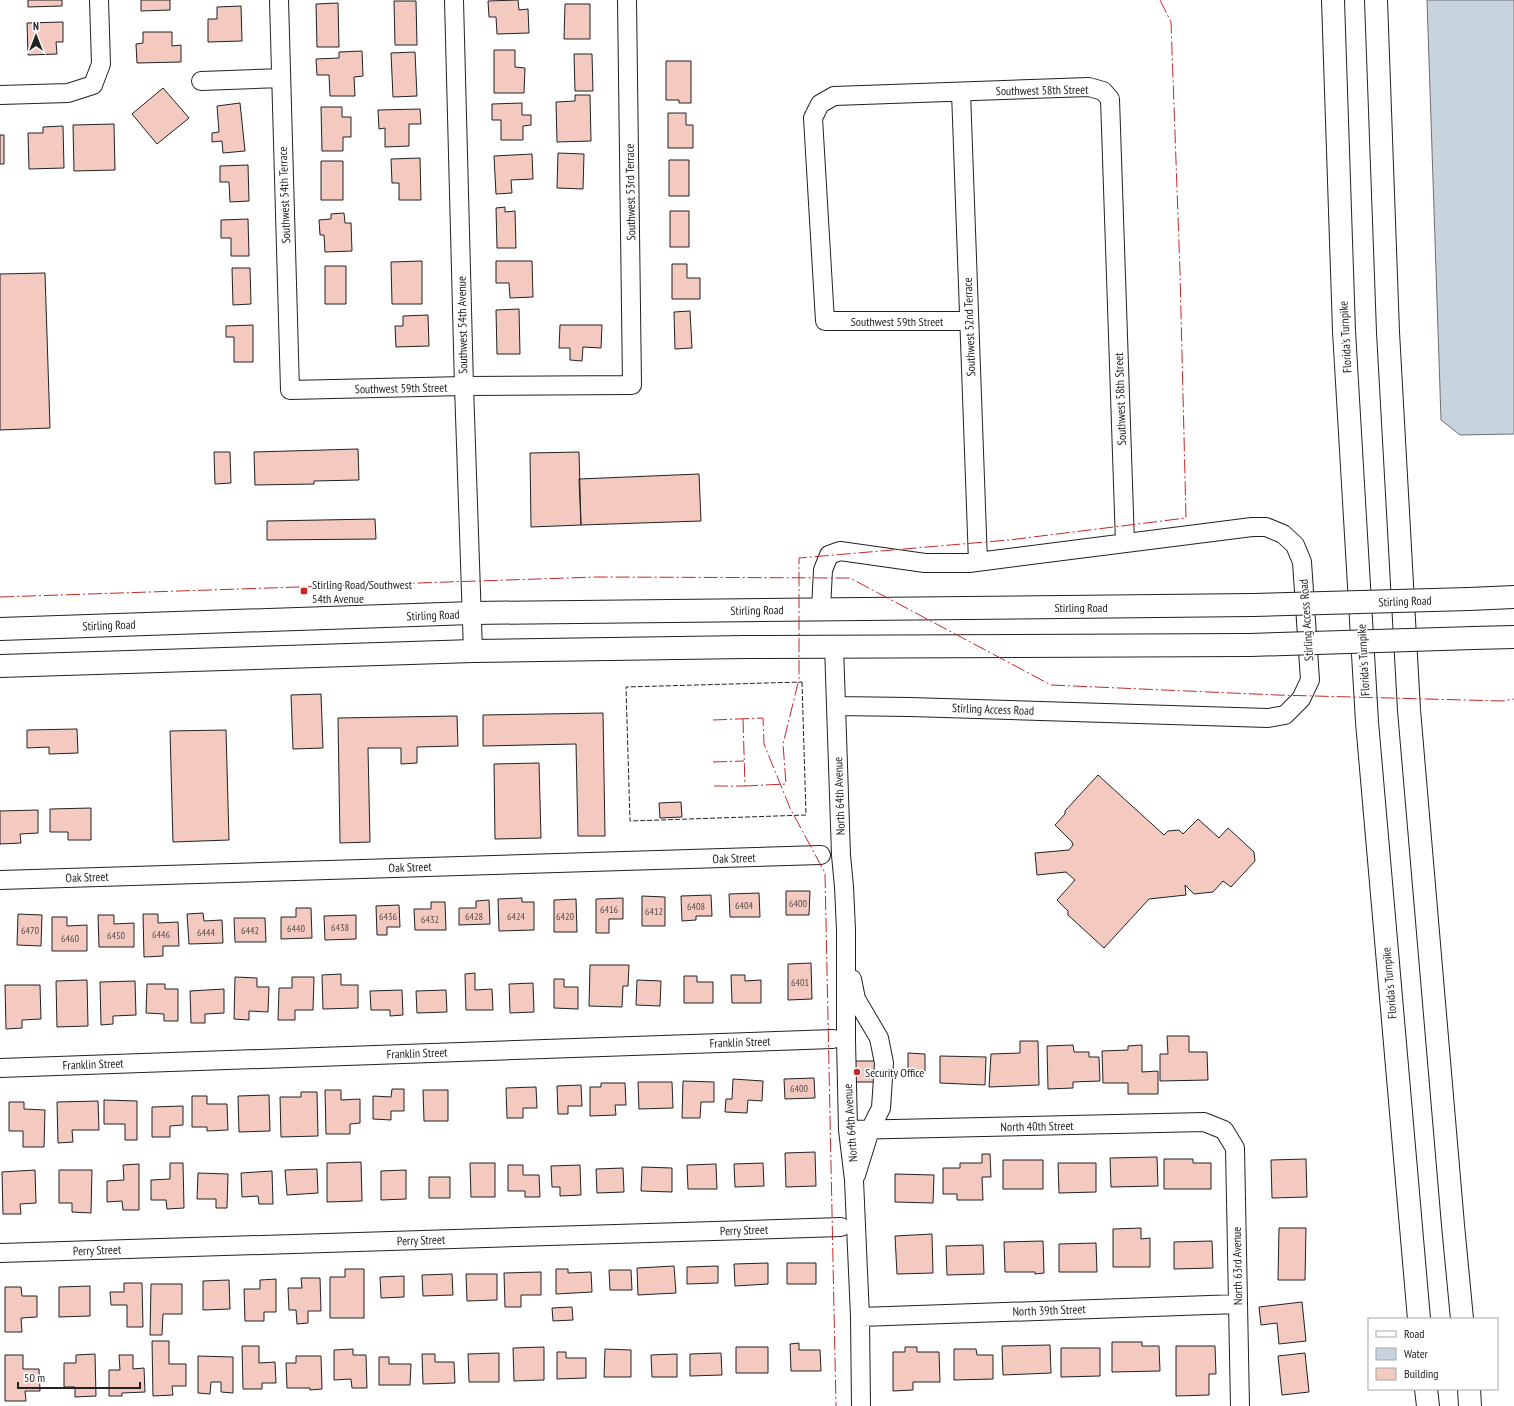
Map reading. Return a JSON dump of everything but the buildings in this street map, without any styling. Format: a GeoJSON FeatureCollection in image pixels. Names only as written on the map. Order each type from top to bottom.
{"type":"FeatureCollection","features":[{"type":"Feature","properties":{"kind":"main road","name":"Florida's Turnpike"},"geometry":{"type":"LineString","coordinates":[[1333,0],[1344,331],[1367,722],[1419,1318]]}},
{"type":"Feature","properties":{"kind":"main road"},"geometry":{"type":"LineString","coordinates":[[1376,0],[1388,332],[1409,710],[1452,1225],[1462,1318]]}},
{"type":"Feature","properties":{"kind":"main road","name":"Stirling Road"},"geometry":{"type":"LineString","coordinates":[[0,628],[472,613],[1253,605],[1514,597]]}},
{"type":"Feature","properties":{"kind":"main road"},"geometry":{"type":"LineString","coordinates":[[0,666],[473,651],[834,646],[1250,645],[1514,637]]}},
{"type":"Feature","properties":{"kind":"main road"},"geometry":{"type":"LineString","coordinates":[[1426,1390],[1428,1406]]}},
{"type":"Feature","properties":{"kind":"main road"},"geometry":{"type":"LineString","coordinates":[[1469,1390],[1470,1406]]}},
{"type":"Feature","properties":{"kind":"street"},"geometry":{"type":"LineString","coordinates":[[0,95],[68,93],[93,85],[101,64],[99,0]]}},
{"type":"Feature","properties":{"kind":"street","name":"Southwest 54th Terrace"},"geometry":{"type":"LineString","coordinates":[[279,0],[290,390]]}},
{"type":"Feature","properties":{"kind":"street","name":"Southwest 54th Avenue"},"geometry":{"type":"LineString","coordinates":[[454,0],[464,386],[473,651]]}},
{"type":"Feature","properties":{"kind":"street","name":"Southwest 53rd Terrace"},"geometry":{"type":"LineString","coordinates":[[627,0],[632,385]]}},
{"type":"Feature","properties":{"kind":"street"},"geometry":{"type":"LineString","coordinates":[[201,81],[281,78]]}},
{"type":"Feature","properties":{"kind":"street","name":"Southwest 58th Street"},"geometry":{"type":"LineString","coordinates":[[825,321],[813,118],[820,104],[834,96],[1089,87],[1103,91],[1110,99],[1126,543]]}},
{"type":"Feature","properties":{"kind":"street","name":"Southwest 52nd Terrace"},"geometry":{"type":"LineString","coordinates":[[961,92],[978,562]]}},
{"type":"Feature","properties":{"kind":"street","name":"Southwest 59th Street"},"geometry":{"type":"LineString","coordinates":[[825,321],[969,321]]}},
{"type":"Feature","properties":{"kind":"street","name":"Southwest 59th Street"},"geometry":{"type":"LineString","coordinates":[[290,390],[464,386],[632,385]]}},
{"type":"Feature","properties":{"kind":"street","name":"Stirling Access Road"},"geometry":{"type":"LineString","coordinates":[[821,609],[822,570],[829,555],[840,551],[926,563],[978,562],[1252,527],[1266,527],[1283,534],[1295,545],[1302,562],[1310,680],[1301,699],[1285,715],[1268,718],[836,706]]}},
{"type":"Feature","properties":{"kind":"street","name":"North 64th Avenue"},"geometry":{"type":"LineString","coordinates":[[834,646],[840,854],[844,887],[848,1130],[854,1180],[860,1317],[861,1406]]}},
{"type":"Feature","properties":{"kind":"street","name":"Oak Street"},"geometry":{"type":"LineString","coordinates":[[0,880],[821,855]]}},
{"type":"Feature","properties":{"kind":"street","name":"North 64th Avenue"},"geometry":{"type":"LineString","coordinates":[[845,946],[856,999],[879,1038],[884,1063],[881,1108],[870,1130],[854,1180]]}},
{"type":"Feature","properties":{"kind":"street","name":"Franklin Street"},"geometry":{"type":"LineString","coordinates":[[0,1068],[833,1039]]}},
{"type":"Feature","properties":{"kind":"street","name":"North 40th Street"},"geometry":{"type":"LineString","coordinates":[[848,1130],[1204,1122],[1224,1130]]}},
{"type":"Feature","properties":{"kind":"street","name":"North 63rd Avenue"},"geometry":{"type":"LineString","coordinates":[[1224,1130],[1236,1148],[1240,1406]]}},
{"type":"Feature","properties":{"kind":"street","name":"Perry Street"},"geometry":{"type":"LineString","coordinates":[[0,1253],[841,1226]]}},
{"type":"Feature","properties":{"kind":"street","name":"North 39th Street"},"geometry":{"type":"LineString","coordinates":[[860,1317],[1238,1304]]}},
{"type":"Feature","properties":{"kind":"water"},"geometry":{"type":"Polygon","coordinates":[[[1427,0],[1514,0],[1514,434],[1460,435],[1441,420],[1427,0]]]}},
{"type":"Feature","properties":{"kind":"fence"},"geometry":{"type":"LineString","coordinates":[[802,682],[806,815],[630,821],[626,687],[802,682]]}},
{"type":"Feature","properties":{"kind":"power"},"geometry":{"type":"LineString","coordinates":[[743,719],[745,786],[786,784],[783,744],[799,679],[799,558],[1009,540],[1186,518],[1180,272],[1171,22],[1160,0]]}},
{"type":"Feature","properties":{"kind":"power"},"geometry":{"type":"LineString","coordinates":[[0,597],[597,577],[850,578],[1051,685],[1277,695],[1502,701],[1514,699]]}},
{"type":"Feature","properties":{"kind":"power"},"geometry":{"type":"LineString","coordinates":[[713,720],[763,718],[764,744],[790,808],[825,873],[836,1406]]}},
{"type":"Feature","properties":{"kind":"power"},"geometry":{"type":"LineString","coordinates":[[713,762],[744,761]]}},
{"type":"Feature","properties":{"kind":"power"},"geometry":{"type":"LineString","coordinates":[[714,786],[745,786]]}},
{"type":"Feature","properties":{"kind":"place","name":"Stirling Road/Southwest 54th Avenue"},"geometry":{"type":"Point","coordinates":[304,591]}},
{"type":"Feature","properties":{"kind":"place","name":"Security Office"},"geometry":{"type":"Point","coordinates":[857,1072]}}]}
